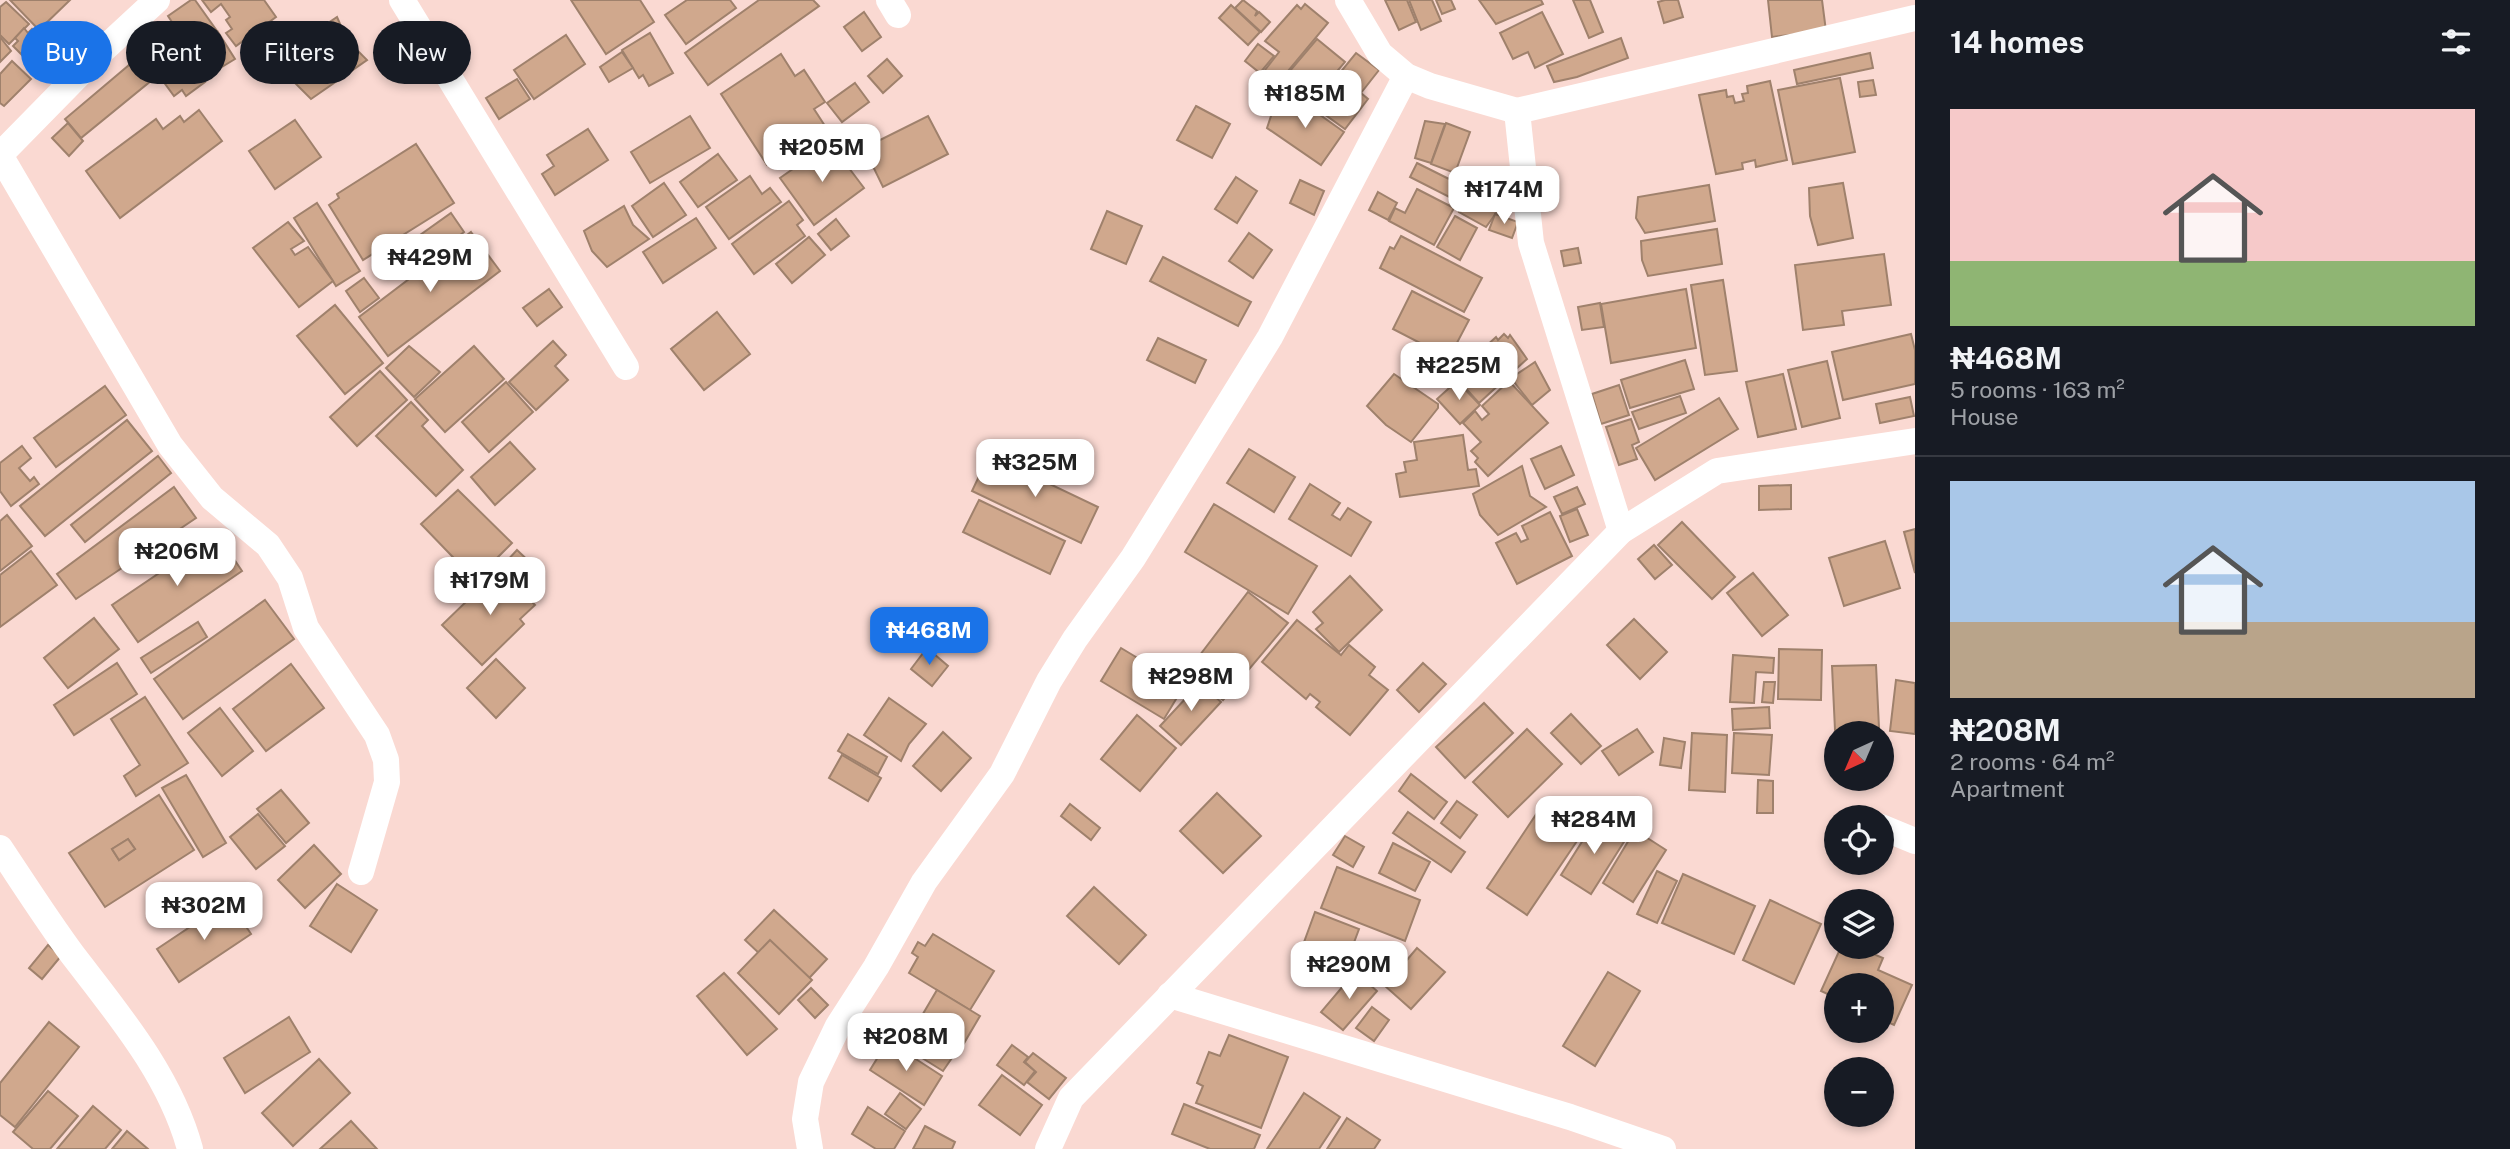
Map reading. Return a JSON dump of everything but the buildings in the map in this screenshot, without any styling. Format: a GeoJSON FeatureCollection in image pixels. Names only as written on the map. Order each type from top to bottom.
{"type":"FeatureCollection","features":[{"type":"Feature","properties":{"kind":"street"},"geometry":{"type":"LineString","coordinates":[[157,0],[104,48],[0,155],[170,445],[212,498],[268,545],[290,578],[306,628],[377,735],[386,760],[387,782],[361,872]]}},
{"type":"Feature","properties":{"kind":"street"},"geometry":{"type":"LineString","coordinates":[[402,0],[626,367]]}},
{"type":"Feature","properties":{"kind":"street"},"geometry":{"type":"LineString","coordinates":[[1348,0],[1380,54],[1406,76],[1430,86],[1517,111],[1915,18]]}},
{"type":"Feature","properties":{"kind":"street"},"geometry":{"type":"LineString","coordinates":[[810,1149],[805,1119],[811,1082],[838,1026],[876,967],[923,882],[1002,774],[1049,681],[1075,639],[1133,558],[1270,337],[1406,76]]}},
{"type":"Feature","properties":{"kind":"street"},"geometry":{"type":"LineString","coordinates":[[1517,111],[1531,243],[1621,531]]}},
{"type":"Feature","properties":{"kind":"street"},"geometry":{"type":"LineString","coordinates":[[1048,1149],[1071,1098],[1621,531],[1717,471],[1915,441]]}},
{"type":"Feature","properties":{"kind":"street"},"geometry":{"type":"LineString","coordinates":[[1894,832],[1915,841]]}},
{"type":"Feature","properties":{"kind":"street"},"geometry":{"type":"LineString","coordinates":[[0,848],[48,922],[135,1038],[175,1103],[190,1149]]}},
{"type":"Feature","properties":{"kind":"street"},"geometry":{"type":"LineString","coordinates":[[1170,995],[1570,1117],[1663,1149]]}}]}
